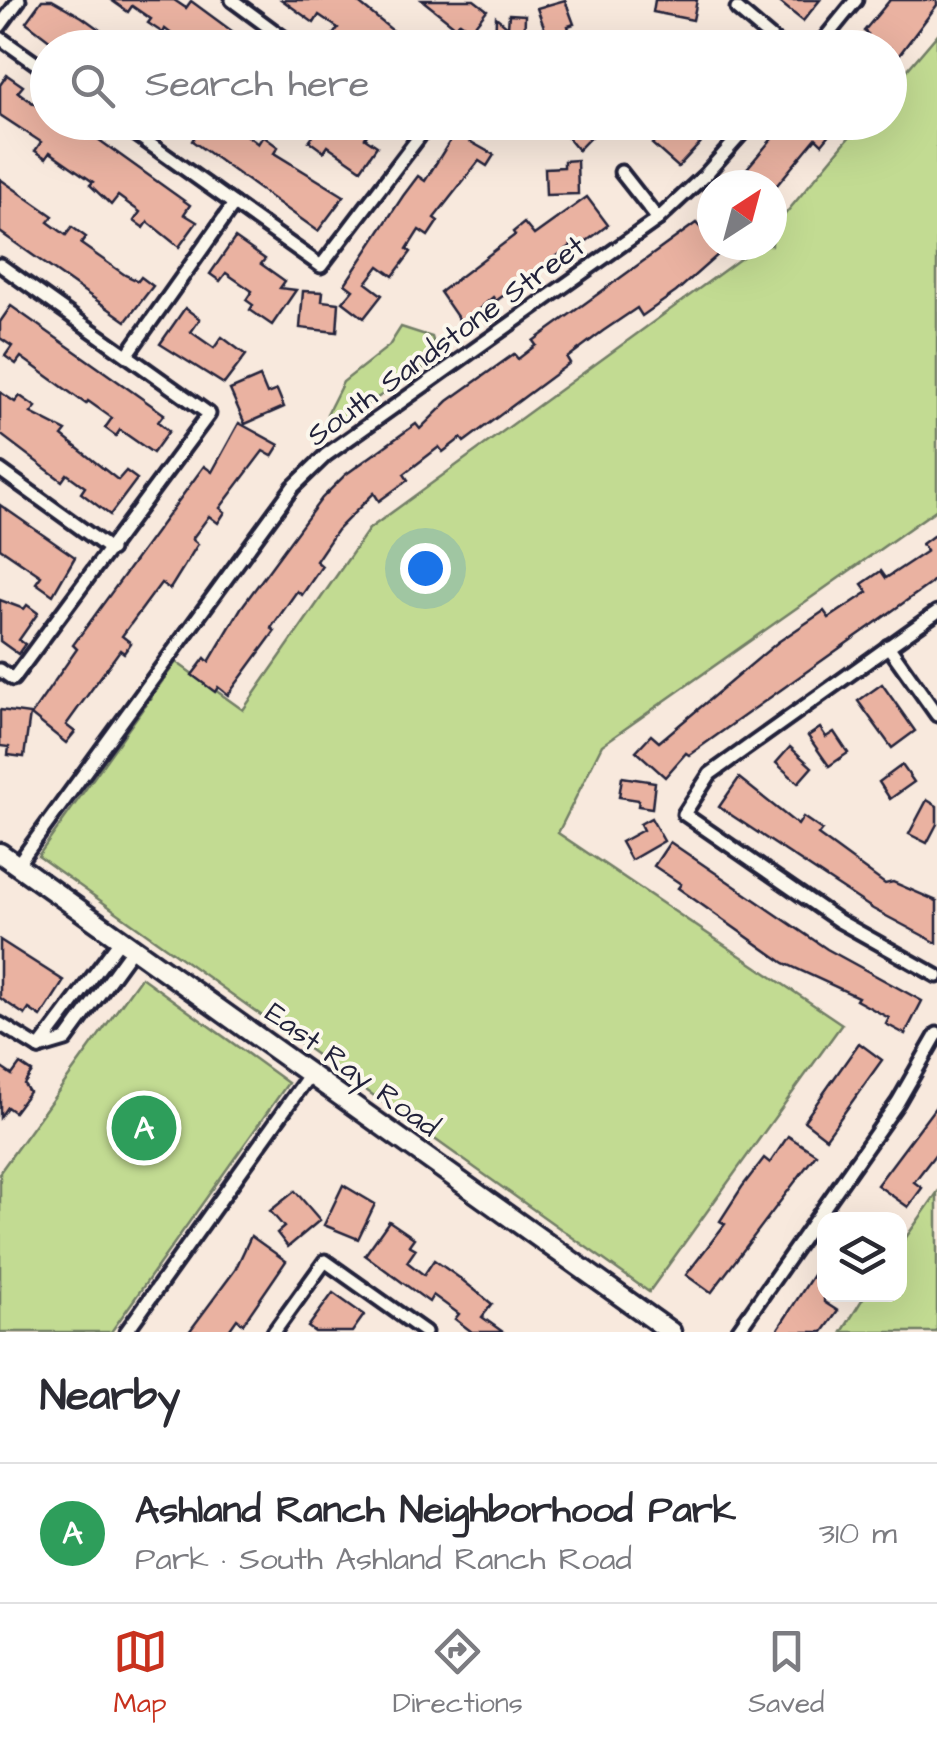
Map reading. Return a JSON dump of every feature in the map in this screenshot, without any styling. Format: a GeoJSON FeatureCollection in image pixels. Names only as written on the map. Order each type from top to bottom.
{"type":"FeatureCollection","features":[{"type":"Feature","properties":{"kind":"main road","name":"East Ray Road"},"geometry":{"type":"LineString","coordinates":[[0,853],[671,1332]]}},
{"type":"Feature","properties":{"kind":"street"},"geometry":{"type":"LineString","coordinates":[[0,26],[19,0]]}},
{"type":"Feature","properties":{"kind":"street"},"geometry":{"type":"LineString","coordinates":[[232,0],[273,30]]}},
{"type":"Feature","properties":{"kind":"street"},"geometry":{"type":"LineString","coordinates":[[832,30],[856,0]]}},
{"type":"Feature","properties":{"kind":"street"},"geometry":{"type":"LineString","coordinates":[[737,9],[762,30]]}},
{"type":"Feature","properties":{"kind":"street"},"geometry":{"type":"LineString","coordinates":[[0,38],[30,59]]}},
{"type":"Feature","properties":{"kind":"street"},"geometry":{"type":"LineString","coordinates":[[144,140],[322,266],[417,140]]}},
{"type":"Feature","properties":{"kind":"street","name":"South Sandstone Street"},"geometry":{"type":"LineString","coordinates":[[17,864],[293,486],[326,455],[658,218],[736,140]]}},
{"type":"Feature","properties":{"kind":"street"},"geometry":{"type":"LineString","coordinates":[[621,172],[658,218]]}},
{"type":"Feature","properties":{"kind":"street"},"geometry":{"type":"LineString","coordinates":[[127,355],[234,204]]}},
{"type":"Feature","properties":{"kind":"street"},"geometry":{"type":"LineString","coordinates":[[0,265],[209,414],[13,680],[0,670]]}},
{"type":"Feature","properties":{"kind":"street"},"geometry":{"type":"LineString","coordinates":[[0,470],[112,550]]}},
{"type":"Feature","properties":{"kind":"street"},"geometry":{"type":"LineString","coordinates":[[937,612],[710,774],[684,814],[839,921],[937,976]]}},
{"type":"Feature","properties":{"kind":"street"},"geometry":{"type":"LineString","coordinates":[[888,646],[937,715]]}},
{"type":"Feature","properties":{"kind":"street"},"geometry":{"type":"LineString","coordinates":[[39,1048],[127,943]]}},
{"type":"Feature","properties":{"kind":"street"},"geometry":{"type":"LineString","coordinates":[[0,1024],[39,1048],[66,1040],[127,943]]}},
{"type":"Feature","properties":{"kind":"street"},"geometry":{"type":"LineString","coordinates":[[77,1001],[89,1008]]}},
{"type":"Feature","properties":{"kind":"street"},"geometry":{"type":"LineString","coordinates":[[737,1332],[898,1102],[937,1034]]}},
{"type":"Feature","properties":{"kind":"street"},"geometry":{"type":"LineString","coordinates":[[126,1332],[310,1074]]}},
{"type":"Feature","properties":{"kind":"street"},"geometry":{"type":"LineString","coordinates":[[274,1332],[325,1261],[425,1332]]}},
{"type":"Feature","properties":{"kind":"green space"},"geometry":{"type":"Polygon","coordinates":[[[937,35],[937,509],[602,745],[558,833],[842,1024],[649,1292],[38,856],[176,662],[243,710],[369,529],[738,260],[787,260],[787,212],[847,140],[907,140],[907,70],[937,35]]]}},
{"type":"Feature","properties":{"kind":"green space"},"geometry":{"type":"Polygon","coordinates":[[[401,327],[432,337],[438,359],[341,421],[327,414],[343,382],[389,346],[401,327]]]}},
{"type":"Feature","properties":{"kind":"green space"},"geometry":{"type":"Polygon","coordinates":[[[141,977],[288,1083],[111,1332],[0,1332],[0,1172],[141,977]]]}},
{"type":"Feature","properties":{"kind":"green space"},"geometry":{"type":"Polygon","coordinates":[[[937,1193],[937,1332],[842,1332],[861,1302],[907,1302],[907,1236],[937,1193]]]}},
{"type":"Feature","properties":{"kind":"building"},"geometry":{"type":"Polygon","coordinates":[[[42,0],[52,0],[100,30],[36,30],[26,22],[42,0]]]}},
{"type":"Feature","properties":{"kind":"building"},"geometry":{"type":"Polygon","coordinates":[[[111,0],[174,0],[186,8],[191,1],[230,30],[158,30],[148,23],[151,19],[132,6],[128,12],[111,0]]]}},
{"type":"Feature","properties":{"kind":"building"},"geometry":{"type":"Polygon","coordinates":[[[282,0],[355,0],[392,30],[336,30],[319,15],[314,23],[282,0]]]}},
{"type":"Feature","properties":{"kind":"building"},"geometry":{"type":"Polygon","coordinates":[[[422,0],[474,0],[487,10],[471,30],[460,22],[456,27],[422,0]]]}},
{"type":"Feature","properties":{"kind":"building"},"geometry":{"type":"Polygon","coordinates":[[[565,0],[574,24],[568,26],[569,30],[545,30],[537,8],[565,0]]]}},
{"type":"Feature","properties":{"kind":"building"},"geometry":{"type":"Polygon","coordinates":[[[655,0],[697,0],[693,20],[653,12],[655,0]]]}},
{"type":"Feature","properties":{"kind":"building"},"geometry":{"type":"Polygon","coordinates":[[[777,0],[820,0],[803,21],[777,0]]]}},
{"type":"Feature","properties":{"kind":"building"},"geometry":{"type":"Polygon","coordinates":[[[890,0],[937,0],[907,45],[907,30],[865,30],[890,0]]]}},
{"type":"Feature","properties":{"kind":"building"},"geometry":{"type":"Polygon","coordinates":[[[509,14],[525,15],[525,30],[496,30],[496,17],[508,27],[509,14]]]}},
{"type":"Feature","properties":{"kind":"building"},"geometry":{"type":"Polygon","coordinates":[[[7,75],[23,86],[18,92],[30,101],[30,135],[0,115],[0,85],[7,75]]]}},
{"type":"Feature","properties":{"kind":"building"},"geometry":{"type":"Polygon","coordinates":[[[38,140],[99,140],[190,205],[184,214],[197,222],[179,247],[148,222],[144,228],[134,221],[140,212],[118,196],[111,205],[90,185],[93,182],[50,152],[46,158],[35,151],[41,142],[38,140]]]}},
{"type":"Feature","properties":{"kind":"building"},"geometry":{"type":"Polygon","coordinates":[[[253,140],[258,144],[268,140],[278,147],[274,153],[344,196],[318,231],[192,141],[253,140]]]}},
{"type":"Feature","properties":{"kind":"building"},"geometry":{"type":"Polygon","coordinates":[[[368,140],[377,146],[361,169],[328,146],[324,152],[309,141],[368,140]]]}},
{"type":"Feature","properties":{"kind":"building"},"geometry":{"type":"Polygon","coordinates":[[[451,140],[467,140],[494,155],[487,166],[479,161],[434,218],[438,221],[428,236],[419,230],[407,249],[411,252],[393,276],[379,266],[366,283],[382,295],[364,318],[343,302],[353,290],[345,284],[418,176],[425,181],[451,140]]]}},
{"type":"Feature","properties":{"kind":"building"},"geometry":{"type":"Polygon","coordinates":[[[570,140],[588,140],[578,150],[570,140]]]}},
{"type":"Feature","properties":{"kind":"building"},"geometry":{"type":"Polygon","coordinates":[[[656,140],[703,140],[678,167],[652,144],[656,140]]]}},
{"type":"Feature","properties":{"kind":"building"},"geometry":{"type":"Polygon","coordinates":[[[771,140],[814,140],[787,173],[746,170],[771,140]]]}},
{"type":"Feature","properties":{"kind":"building"},"geometry":{"type":"Polygon","coordinates":[[[577,160],[578,194],[546,195],[545,168],[564,167],[564,161],[577,160]]]}},
{"type":"Feature","properties":{"kind":"building"},"geometry":{"type":"Polygon","coordinates":[[[0,179],[53,216],[48,222],[66,235],[72,227],[86,237],[81,244],[125,275],[138,281],[141,277],[153,286],[126,321],[0,232],[0,179]]]}},
{"type":"Feature","properties":{"kind":"building"},"geometry":{"type":"Polygon","coordinates":[[[587,197],[608,225],[575,250],[572,245],[496,301],[493,297],[462,324],[440,292],[515,235],[513,232],[524,223],[534,235],[587,197]]]}},
{"type":"Feature","properties":{"kind":"building"},"geometry":{"type":"Polygon","coordinates":[[[696,223],[697,260],[712,260],[676,292],[642,316],[637,308],[603,331],[567,358],[570,363],[464,442],[461,438],[443,452],[439,447],[404,474],[408,480],[379,501],[374,493],[337,530],[316,561],[322,566],[302,595],[297,591],[271,628],[275,631],[228,695],[218,687],[215,692],[192,675],[205,658],[209,662],[241,608],[322,498],[345,475],[416,424],[420,429],[448,401],[514,354],[518,359],[536,345],[533,341],[696,223]]]}},
{"type":"Feature","properties":{"kind":"building"},"geometry":{"type":"Polygon","coordinates":[[[235,238],[265,259],[261,264],[285,281],[280,288],[296,290],[272,325],[250,310],[253,305],[246,300],[252,291],[226,273],[220,281],[210,274],[235,238]]]}},
{"type":"Feature","properties":{"kind":"building"},"geometry":{"type":"Polygon","coordinates":[[[303,291],[323,292],[322,301],[339,303],[337,332],[300,328],[303,291]]]}},
{"type":"Feature","properties":{"kind":"building"},"geometry":{"type":"Polygon","coordinates":[[[11,306],[164,414],[158,422],[169,431],[153,453],[120,430],[116,436],[105,428],[112,418],[21,357],[16,364],[5,356],[12,346],[0,338],[0,322],[11,306]]]}},
{"type":"Feature","properties":{"kind":"building"},"geometry":{"type":"Polygon","coordinates":[[[185,308],[200,319],[191,332],[214,348],[222,337],[246,355],[224,384],[160,344],[185,308]]]}},
{"type":"Feature","properties":{"kind":"building"},"geometry":{"type":"Polygon","coordinates":[[[260,377],[267,394],[277,390],[284,407],[245,424],[230,390],[260,377]]]}},
{"type":"Feature","properties":{"kind":"building"},"geometry":{"type":"Polygon","coordinates":[[[0,392],[15,402],[20,396],[36,407],[31,413],[66,431],[62,436],[118,480],[126,471],[137,479],[110,515],[81,493],[85,487],[67,474],[62,481],[0,434],[0,392]]]}},
{"type":"Feature","properties":{"kind":"building"},"geometry":{"type":"Polygon","coordinates":[[[239,423],[279,445],[272,456],[263,451],[220,508],[225,512],[218,523],[209,516],[192,539],[198,544],[170,589],[161,583],[122,636],[131,643],[124,653],[120,650],[66,725],[75,732],[66,743],[31,715],[77,649],[73,645],[204,466],[212,472],[239,423]]]}},
{"type":"Feature","properties":{"kind":"building"},"geometry":{"type":"Polygon","coordinates":[[[0,505],[75,557],[53,595],[36,583],[41,576],[0,548],[0,505]]]}},
{"type":"Feature","properties":{"kind":"building"},"geometry":{"type":"Polygon","coordinates":[[[937,533],[937,577],[930,584],[689,755],[686,753],[665,777],[636,751],[651,735],[659,742],[778,642],[824,611],[829,618],[868,592],[862,584],[881,571],[886,578],[927,551],[922,544],[937,533]]]}},
{"type":"Feature","properties":{"kind":"building"},"geometry":{"type":"Polygon","coordinates":[[[0,600],[24,609],[27,605],[38,613],[19,640],[25,644],[18,654],[0,641],[0,600]]]}},
{"type":"Feature","properties":{"kind":"building"},"geometry":{"type":"Polygon","coordinates":[[[882,684],[915,731],[892,748],[858,701],[882,684]]]}},
{"type":"Feature","properties":{"kind":"building"},"geometry":{"type":"Polygon","coordinates":[[[0,710],[30,714],[24,757],[8,755],[9,747],[0,746],[0,710]]]}},
{"type":"Feature","properties":{"kind":"building"},"geometry":{"type":"Polygon","coordinates":[[[820,728],[826,737],[834,732],[848,753],[829,766],[808,736],[820,728]]]}},
{"type":"Feature","properties":{"kind":"building"},"geometry":{"type":"Polygon","coordinates":[[[790,747],[812,767],[798,783],[776,763],[790,747]]]}},
{"type":"Feature","properties":{"kind":"building"},"geometry":{"type":"Polygon","coordinates":[[[902,765],[914,782],[890,799],[879,782],[902,765]]]}},
{"type":"Feature","properties":{"kind":"building"},"geometry":{"type":"Polygon","coordinates":[[[622,777],[655,782],[652,808],[638,806],[639,800],[619,797],[622,777]]]}},
{"type":"Feature","properties":{"kind":"building"},"geometry":{"type":"Polygon","coordinates":[[[739,778],[798,825],[803,817],[822,830],[818,835],[885,884],[893,882],[937,901],[937,943],[873,909],[719,807],[739,778]]]}},
{"type":"Feature","properties":{"kind":"building"},"geometry":{"type":"Polygon","coordinates":[[[927,800],[937,806],[937,824],[927,843],[909,834],[927,800]]]}},
{"type":"Feature","properties":{"kind":"building"},"geometry":{"type":"Polygon","coordinates":[[[651,818],[664,841],[631,860],[621,842],[643,830],[640,824],[651,818]]]}},
{"type":"Feature","properties":{"kind":"building"},"geometry":{"type":"Polygon","coordinates":[[[670,842],[827,949],[922,1001],[905,1034],[886,1024],[889,1018],[856,1000],[858,997],[784,963],[678,888],[681,884],[654,866],[670,842]]]}},
{"type":"Feature","properties":{"kind":"building"},"geometry":{"type":"Polygon","coordinates":[[[0,940],[64,981],[41,1017],[29,1009],[25,1015],[0,998],[0,940]]]}},
{"type":"Feature","properties":{"kind":"building"},"geometry":{"type":"Polygon","coordinates":[[[859,1043],[882,1060],[826,1138],[804,1121],[859,1043]]]}},
{"type":"Feature","properties":{"kind":"building"},"geometry":{"type":"Polygon","coordinates":[[[20,1064],[32,1072],[24,1084],[29,1092],[14,1112],[7,1107],[0,1117],[0,1067],[12,1075],[20,1064]]]}},
{"type":"Feature","properties":{"kind":"building"},"geometry":{"type":"Polygon","coordinates":[[[937,1105],[937,1152],[914,1182],[922,1188],[908,1207],[877,1185],[937,1105]]]}},
{"type":"Feature","properties":{"kind":"building"},"geometry":{"type":"Polygon","coordinates":[[[788,1136],[816,1154],[711,1293],[686,1275],[725,1224],[720,1221],[742,1187],[764,1158],[770,1163],[788,1136]]]}},
{"type":"Feature","properties":{"kind":"building"},"geometry":{"type":"Polygon","coordinates":[[[343,1185],[375,1204],[358,1239],[324,1225],[343,1185]]]}},
{"type":"Feature","properties":{"kind":"building"},"geometry":{"type":"Polygon","coordinates":[[[295,1191],[320,1220],[288,1247],[277,1233],[284,1227],[270,1211],[295,1191]]]}},
{"type":"Feature","properties":{"kind":"building"},"geometry":{"type":"Polygon","coordinates":[[[389,1221],[414,1238],[409,1245],[416,1249],[407,1262],[424,1275],[434,1260],[461,1279],[492,1304],[482,1317],[503,1332],[472,1332],[455,1319],[459,1314],[433,1295],[429,1302],[365,1255],[389,1221]]]}},
{"type":"Feature","properties":{"kind":"building"},"geometry":{"type":"Polygon","coordinates":[[[251,1236],[286,1261],[243,1324],[237,1319],[228,1332],[189,1332],[235,1270],[251,1236]]]}},
{"type":"Feature","properties":{"kind":"building"},"geometry":{"type":"Polygon","coordinates":[[[817,1269],[817,1302],[838,1311],[823,1332],[776,1332],[817,1269]]]}},
{"type":"Feature","properties":{"kind":"building"},"geometry":{"type":"Polygon","coordinates":[[[333,1293],[364,1315],[352,1332],[315,1332],[308,1327],[333,1293]]]}},
{"type":"Feature","properties":{"kind":"place","name":"Ashland Ranch Neighborhood Park"},"geometry":{"type":"Point","coordinates":[144,1128]}}]}
